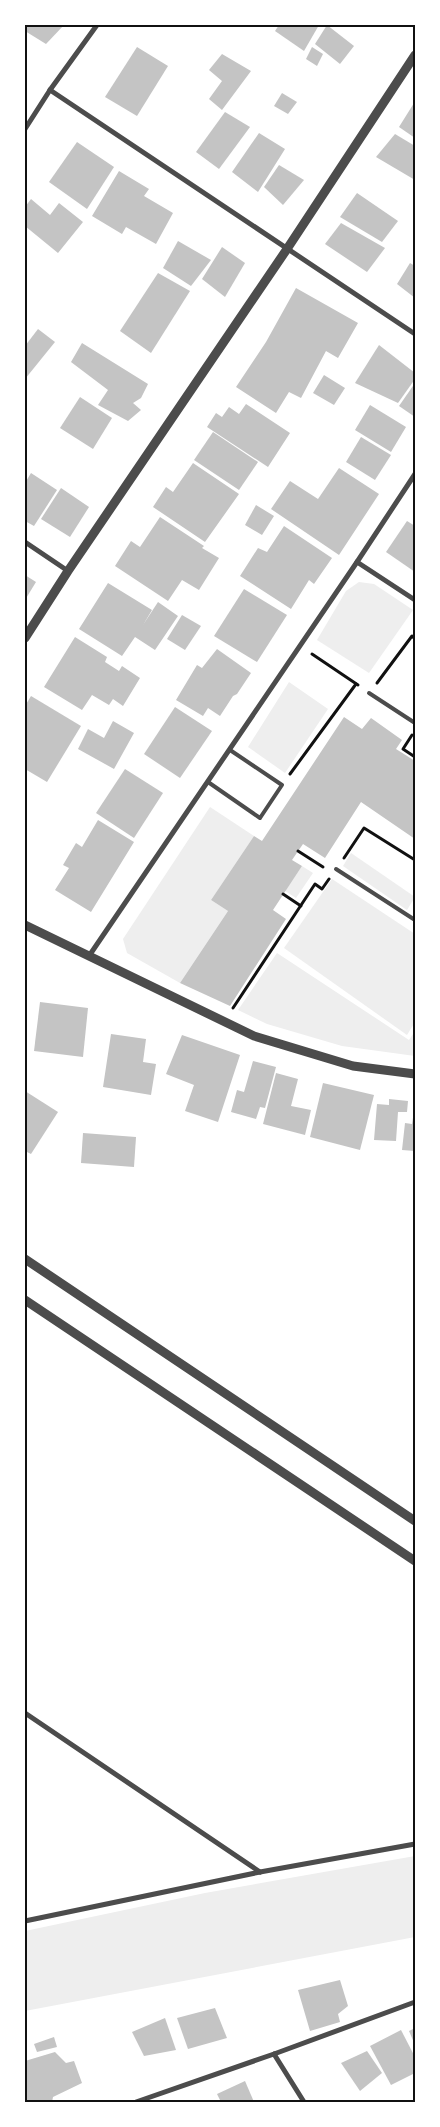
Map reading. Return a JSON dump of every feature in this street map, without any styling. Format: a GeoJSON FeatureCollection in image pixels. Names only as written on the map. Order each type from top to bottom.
{"type":"FeatureCollection","features":[{"type":"Feature","properties":{"kind":"street"},"geometry":{"type":"LineString","coordinates":[[25,128],[97,25]]}},
{"type":"Feature","properties":{"kind":"street"},"geometry":{"type":"LineString","coordinates":[[25,638],[68,571],[288,249],[415,54]]}},
{"type":"Feature","properties":{"kind":"street"},"geometry":{"type":"LineString","coordinates":[[50,90],[415,334]]}},
{"type":"Feature","properties":{"kind":"street"},"geometry":{"type":"LineString","coordinates":[[89,956],[415,474]]}},
{"type":"Feature","properties":{"kind":"street"},"geometry":{"type":"LineString","coordinates":[[25,542],[68,571]]}},
{"type":"Feature","properties":{"kind":"street"},"geometry":{"type":"LineString","coordinates":[[357,562],[415,600]]}},
{"type":"Feature","properties":{"kind":"street"},"geometry":{"type":"LineString","coordinates":[[25,925],[254,1036],[353,1066],[415,1074]]}},
{"type":"Feature","properties":{"kind":"street"},"geometry":{"type":"LineString","coordinates":[[25,1259],[415,1521]]}},
{"type":"Feature","properties":{"kind":"street"},"geometry":{"type":"LineString","coordinates":[[25,1300],[415,1561]]}},
{"type":"Feature","properties":{"kind":"street"},"geometry":{"type":"LineString","coordinates":[[25,1713],[260,1872]]}},
{"type":"Feature","properties":{"kind":"street"},"geometry":{"type":"LineString","coordinates":[[25,1921],[260,1872],[415,1844]]}},
{"type":"Feature","properties":{"kind":"street"},"geometry":{"type":"LineString","coordinates":[[136,2102],[151,2100],[415,2002]]}},
{"type":"Feature","properties":{"kind":"street"},"geometry":{"type":"LineString","coordinates":[[274,2054],[304,2102]]}},
{"type":"Feature","properties":{"kind":"lane"},"geometry":{"type":"LineString","coordinates":[[369,693],[415,723]]}},
{"type":"Feature","properties":{"kind":"lane"},"geometry":{"type":"LineString","coordinates":[[208,782],[260,818],[282,785],[230,750]]}},
{"type":"Feature","properties":{"kind":"lane"},"geometry":{"type":"LineString","coordinates":[[336,869],[415,920]]}},
{"type":"Feature","properties":{"kind":"path"},"geometry":{"type":"LineString","coordinates":[[309,652],[369,693],[412,636],[415,639]]}},
{"type":"Feature","properties":{"kind":"path"},"geometry":{"type":"LineString","coordinates":[[282,785],[356,684]]}},
{"type":"Feature","properties":{"kind":"path"},"geometry":{"type":"LineString","coordinates":[[415,731],[403,749],[415,757]]}},
{"type":"Feature","properties":{"kind":"path"},"geometry":{"type":"LineString","coordinates":[[336,869],[364,828],[415,860]]}},
{"type":"Feature","properties":{"kind":"path"},"geometry":{"type":"LineString","coordinates":[[298,851],[326,869]]}},
{"type":"Feature","properties":{"kind":"path"},"geometry":{"type":"LineString","coordinates":[[231,1011],[316,884]]}},
{"type":"Feature","properties":{"kind":"path"},"geometry":{"type":"LineString","coordinates":[[283,894],[301,906]]}},
{"type":"Feature","properties":{"kind":"shaded area"},"geometry":{"type":"Polygon","coordinates":[[[359,582],[374,584],[413,610],[369,673],[317,640],[346,591],[359,582]]]}},
{"type":"Feature","properties":{"kind":"shaded area"},"geometry":{"type":"Polygon","coordinates":[[[289,682],[328,709],[285,773],[248,747],[289,682]]]}},
{"type":"Feature","properties":{"kind":"shaded area"},"geometry":{"type":"Polygon","coordinates":[[[210,807],[254,836],[211,900],[228,911],[180,983],[127,953],[123,939],[210,807]]]}},
{"type":"Feature","properties":{"kind":"shaded area"},"geometry":{"type":"Polygon","coordinates":[[[351,853],[415,897],[407,910],[343,866],[351,853]]]}},
{"type":"Feature","properties":{"kind":"shaded area"},"geometry":{"type":"Polygon","coordinates":[[[302,866],[313,873],[296,898],[285,891],[302,866]]]}},
{"type":"Feature","properties":{"kind":"shaded area"},"geometry":{"type":"Polygon","coordinates":[[[332,879],[415,934],[415,1022],[407,1035],[284,948],[332,879]]]}},
{"type":"Feature","properties":{"kind":"shaded area"},"geometry":{"type":"Polygon","coordinates":[[[277,953],[409,1040],[415,1031],[415,1056],[342,1046],[267,1024],[238,1010],[277,953]]]}},
{"type":"Feature","properties":{"kind":"shaded area"},"geometry":{"type":"Polygon","coordinates":[[[415,1856],[415,1937],[25,2011],[25,1931],[205,1893],[415,1856]]]}},
{"type":"Feature","properties":{"kind":"building"},"geometry":{"type":"Polygon","coordinates":[[[25,25],[64,25],[46,44],[25,31],[25,25]]]}},
{"type":"Feature","properties":{"kind":"building"},"geometry":{"type":"Polygon","coordinates":[[[279,25],[319,25],[304,51],[275,31],[279,25]]]}},
{"type":"Feature","properties":{"kind":"building"},"geometry":{"type":"Polygon","coordinates":[[[327,25],[354,46],[340,64],[315,44],[327,25]]]}},
{"type":"Feature","properties":{"kind":"building"},"geometry":{"type":"Polygon","coordinates":[[[137,47],[168,66],[137,116],[105,97],[137,47]]]}},
{"type":"Feature","properties":{"kind":"building"},"geometry":{"type":"Polygon","coordinates":[[[312,47],[323,54],[317,66],[306,59],[312,47]]]}},
{"type":"Feature","properties":{"kind":"building"},"geometry":{"type":"Polygon","coordinates":[[[222,54],[251,71],[222,110],[209,99],[222,81],[209,70],[222,54]]]}},
{"type":"Feature","properties":{"kind":"building"},"geometry":{"type":"Polygon","coordinates":[[[282,93],[297,102],[288,114],[274,106],[282,93]]]}},
{"type":"Feature","properties":{"kind":"building"},"geometry":{"type":"Polygon","coordinates":[[[415,104],[415,138],[399,127],[415,104]]]}},
{"type":"Feature","properties":{"kind":"building"},"geometry":{"type":"Polygon","coordinates":[[[225,112],[250,127],[219,169],[196,152],[225,112]]]}},
{"type":"Feature","properties":{"kind":"building"},"geometry":{"type":"Polygon","coordinates":[[[259,133],[285,149],[258,192],[232,172],[259,133]]]}},
{"type":"Feature","properties":{"kind":"building"},"geometry":{"type":"Polygon","coordinates":[[[395,134],[415,146],[415,180],[376,157],[395,134]]]}},
{"type":"Feature","properties":{"kind":"building"},"geometry":{"type":"Polygon","coordinates":[[[77,142],[114,167],[87,209],[49,182],[77,142]]]}},
{"type":"Feature","properties":{"kind":"building"},"geometry":{"type":"Polygon","coordinates":[[[279,165],[304,180],[283,205],[264,187],[279,165]]]}},
{"type":"Feature","properties":{"kind":"building"},"geometry":{"type":"Polygon","coordinates":[[[119,171],[149,189],[144,196],[173,213],[156,244],[126,227],[122,234],[92,216],[119,171]]]}},
{"type":"Feature","properties":{"kind":"building"},"geometry":{"type":"Polygon","coordinates":[[[357,193],[398,221],[382,242],[340,217],[357,193]]]}},
{"type":"Feature","properties":{"kind":"building"},"geometry":{"type":"Polygon","coordinates":[[[31,199],[50,215],[59,203],[83,222],[58,253],[25,226],[25,207],[31,199]]]}},
{"type":"Feature","properties":{"kind":"building"},"geometry":{"type":"Polygon","coordinates":[[[341,223],[385,248],[367,272],[325,244],[341,223]]]}},
{"type":"Feature","properties":{"kind":"building"},"geometry":{"type":"Polygon","coordinates":[[[178,241],[211,260],[191,286],[163,268],[178,241]]]}},
{"type":"Feature","properties":{"kind":"building"},"geometry":{"type":"Polygon","coordinates":[[[222,247],[245,263],[225,297],[202,279],[222,247]]]}},
{"type":"Feature","properties":{"kind":"building"},"geometry":{"type":"Polygon","coordinates":[[[410,263],[415,266],[415,298],[397,284],[410,263]]]}},
{"type":"Feature","properties":{"kind":"building"},"geometry":{"type":"Polygon","coordinates":[[[158,273],[190,291],[151,353],[120,331],[158,273]]]}},
{"type":"Feature","properties":{"kind":"building"},"geometry":{"type":"Polygon","coordinates":[[[296,288],[358,323],[338,358],[326,351],[301,398],[289,392],[276,413],[236,387],[266,342],[296,288]]]}},
{"type":"Feature","properties":{"kind":"building"},"geometry":{"type":"Polygon","coordinates":[[[38,329],[55,342],[25,379],[25,346],[38,329]]]}},
{"type":"Feature","properties":{"kind":"building"},"geometry":{"type":"Polygon","coordinates":[[[82,343],[148,384],[141,398],[133,403],[141,410],[128,421],[98,405],[108,390],[71,362],[82,343]]]}},
{"type":"Feature","properties":{"kind":"building"},"geometry":{"type":"Polygon","coordinates":[[[379,345],[415,373],[415,379],[398,403],[355,383],[379,345]]]}},
{"type":"Feature","properties":{"kind":"building"},"geometry":{"type":"Polygon","coordinates":[[[324,375],[345,388],[334,405],[313,393],[324,375]]]}},
{"type":"Feature","properties":{"kind":"building"},"geometry":{"type":"Polygon","coordinates":[[[415,383],[415,417],[399,406],[415,383]]]}},
{"type":"Feature","properties":{"kind":"building"},"geometry":{"type":"Polygon","coordinates":[[[80,397],[112,418],[93,449],[60,428],[80,397]]]}},
{"type":"Feature","properties":{"kind":"building"},"geometry":{"type":"Polygon","coordinates":[[[246,404],[290,433],[268,467],[207,427],[216,413],[222,417],[229,407],[239,414],[246,404]]]}},
{"type":"Feature","properties":{"kind":"building"},"geometry":{"type":"Polygon","coordinates":[[[370,405],[406,427],[391,452],[355,430],[370,405]]]}},
{"type":"Feature","properties":{"kind":"building"},"geometry":{"type":"Polygon","coordinates":[[[213,432],[258,462],[239,490],[194,460],[213,432]]]}},
{"type":"Feature","properties":{"kind":"building"},"geometry":{"type":"Polygon","coordinates":[[[361,437],[391,455],[375,480],[346,462],[361,437]]]}},
{"type":"Feature","properties":{"kind":"building"},"geometry":{"type":"Polygon","coordinates":[[[193,463],[239,494],[205,542],[153,507],[166,487],[173,492],[193,463]]]}},
{"type":"Feature","properties":{"kind":"building"},"geometry":{"type":"Polygon","coordinates":[[[339,468],[379,494],[339,555],[271,509],[290,481],[318,499],[339,468]]]}},
{"type":"Feature","properties":{"kind":"building"},"geometry":{"type":"Polygon","coordinates":[[[31,473],[57,490],[34,526],[25,521],[25,483],[31,473]]]}},
{"type":"Feature","properties":{"kind":"building"},"geometry":{"type":"Polygon","coordinates":[[[61,488],[89,507],[70,537],[41,519],[61,488]]]}},
{"type":"Feature","properties":{"kind":"building"},"geometry":{"type":"Polygon","coordinates":[[[256,505],[274,516],[262,535],[245,525],[256,505]]]}},
{"type":"Feature","properties":{"kind":"building"},"geometry":{"type":"Polygon","coordinates":[[[160,517],[219,558],[199,590],[182,580],[168,601],[115,566],[131,541],[140,547],[160,517]]]}},
{"type":"Feature","properties":{"kind":"building"},"geometry":{"type":"Polygon","coordinates":[[[407,521],[415,526],[415,572],[386,552],[407,521]]]}},
{"type":"Feature","properties":{"kind":"building"},"geometry":{"type":"Polygon","coordinates":[[[284,526],[332,558],[314,584],[309,580],[291,609],[240,576],[258,548],[267,552],[284,526]]]}},
{"type":"Feature","properties":{"kind":"building"},"geometry":{"type":"Polygon","coordinates":[[[25,575],[36,582],[25,600],[25,575]]]}},
{"type":"Feature","properties":{"kind":"building"},"geometry":{"type":"Polygon","coordinates":[[[108,583],[152,610],[143,625],[158,602],[178,616],[155,650],[135,637],[122,656],[79,629],[108,583]]]}},
{"type":"Feature","properties":{"kind":"building"},"geometry":{"type":"Polygon","coordinates":[[[244,589],[287,615],[257,662],[214,636],[244,589]]]}},
{"type":"Feature","properties":{"kind":"building"},"geometry":{"type":"Polygon","coordinates":[[[182,615],[201,626],[185,650],[167,639],[182,615]]]}},
{"type":"Feature","properties":{"kind":"building"},"geometry":{"type":"Polygon","coordinates":[[[75,637],[107,657],[105,662],[119,671],[122,666],[140,678],[123,706],[113,699],[109,705],[92,695],[82,710],[44,687],[75,637]]]}},
{"type":"Feature","properties":{"kind":"building"},"geometry":{"type":"Polygon","coordinates":[[[217,649],[251,673],[220,716],[208,708],[203,716],[176,700],[197,665],[202,668],[217,649]]]}},
{"type":"Feature","properties":{"kind":"building"},"geometry":{"type":"Polygon","coordinates":[[[31,696],[81,726],[47,782],[25,769],[25,706],[31,696]]]}},
{"type":"Feature","properties":{"kind":"building"},"geometry":{"type":"Polygon","coordinates":[[[175,707],[212,731],[180,778],[144,754],[175,707]]]}},
{"type":"Feature","properties":{"kind":"building"},"geometry":{"type":"Polygon","coordinates":[[[344,717],[362,729],[371,718],[402,740],[396,749],[415,761],[415,839],[361,802],[325,858],[303,844],[292,860],[302,866],[273,910],[286,919],[230,1006],[180,983],[228,911],[211,900],[254,836],[262,841],[344,717]]]}},
{"type":"Feature","properties":{"kind":"building"},"geometry":{"type":"Polygon","coordinates":[[[113,721],[134,733],[114,769],[78,749],[88,729],[104,738],[113,721]]]}},
{"type":"Feature","properties":{"kind":"building"},"geometry":{"type":"Polygon","coordinates":[[[125,769],[163,793],[134,838],[96,813],[125,769]]]}},
{"type":"Feature","properties":{"kind":"building"},"geometry":{"type":"Polygon","coordinates":[[[98,820],[134,842],[91,912],[55,890],[69,868],[63,865],[76,843],[82,847],[98,820]]]}},
{"type":"Feature","properties":{"kind":"building"},"geometry":{"type":"Polygon","coordinates":[[[40,1002],[88,1008],[83,1057],[34,1051],[40,1002]]]}},
{"type":"Feature","properties":{"kind":"building"},"geometry":{"type":"Polygon","coordinates":[[[111,1034],[146,1039],[143,1062],[156,1064],[151,1095],[103,1087],[111,1034]]]}},
{"type":"Feature","properties":{"kind":"building"},"geometry":{"type":"Polygon","coordinates":[[[182,1035],[240,1055],[218,1122],[185,1111],[194,1085],[166,1074],[182,1035]]]}},
{"type":"Feature","properties":{"kind":"building"},"geometry":{"type":"Polygon","coordinates":[[[253,1061],[276,1067],[265,1108],[260,1107],[256,1119],[231,1112],[237,1090],[244,1092],[253,1061]]]}},
{"type":"Feature","properties":{"kind":"building"},"geometry":{"type":"Polygon","coordinates":[[[276,1073],[298,1079],[291,1106],[311,1110],[305,1135],[263,1124],[276,1073]]]}},
{"type":"Feature","properties":{"kind":"building"},"geometry":{"type":"Polygon","coordinates":[[[323,1083],[374,1095],[360,1150],[310,1137],[323,1083]]]}},
{"type":"Feature","properties":{"kind":"building"},"geometry":{"type":"Polygon","coordinates":[[[25,1091],[58,1112],[31,1154],[25,1151],[25,1091]]]}},
{"type":"Feature","properties":{"kind":"building"},"geometry":{"type":"Polygon","coordinates":[[[389,1099],[408,1101],[407,1112],[398,1112],[396,1141],[374,1140],[377,1104],[389,1105],[389,1099]]]}},
{"type":"Feature","properties":{"kind":"building"},"geometry":{"type":"Polygon","coordinates":[[[414,1111],[415,1151],[402,1150],[405,1123],[412,1124],[414,1111]]]}},
{"type":"Feature","properties":{"kind":"building"},"geometry":{"type":"Polygon","coordinates":[[[83,1133],[136,1137],[134,1167],[81,1163],[83,1133]]]}},
{"type":"Feature","properties":{"kind":"building"},"geometry":{"type":"Polygon","coordinates":[[[340,1980],[348,2006],[338,2014],[340,2022],[310,2031],[298,1990],[340,1980]]]}},
{"type":"Feature","properties":{"kind":"building"},"geometry":{"type":"Polygon","coordinates":[[[215,2008],[227,2038],[188,2049],[177,2018],[215,2008]]]}},
{"type":"Feature","properties":{"kind":"building"},"geometry":{"type":"Polygon","coordinates":[[[165,2018],[176,2050],[144,2056],[132,2032],[165,2018]]]}},
{"type":"Feature","properties":{"kind":"building"},"geometry":{"type":"Polygon","coordinates":[[[415,2028],[415,2045],[409,2031],[415,2028]]]}},
{"type":"Feature","properties":{"kind":"building"},"geometry":{"type":"Polygon","coordinates":[[[401,2030],[415,2057],[415,2073],[391,2085],[370,2046],[401,2030]]]}},
{"type":"Feature","properties":{"kind":"building"},"geometry":{"type":"Polygon","coordinates":[[[54,2037],[57,2047],[37,2052],[34,2044],[54,2037]]]}},
{"type":"Feature","properties":{"kind":"building"},"geometry":{"type":"Polygon","coordinates":[[[367,2051],[382,2073],[360,2091],[341,2063],[367,2051]]]}},
{"type":"Feature","properties":{"kind":"building"},"geometry":{"type":"Polygon","coordinates":[[[55,2052],[66,2063],[74,2061],[82,2083],[53,2097],[52,2102],[25,2102],[25,2061],[55,2052]]]}},
{"type":"Feature","properties":{"kind":"building"},"geometry":{"type":"Polygon","coordinates":[[[245,2081],[254,2102],[221,2102],[217,2094],[245,2081]]]}}]}
